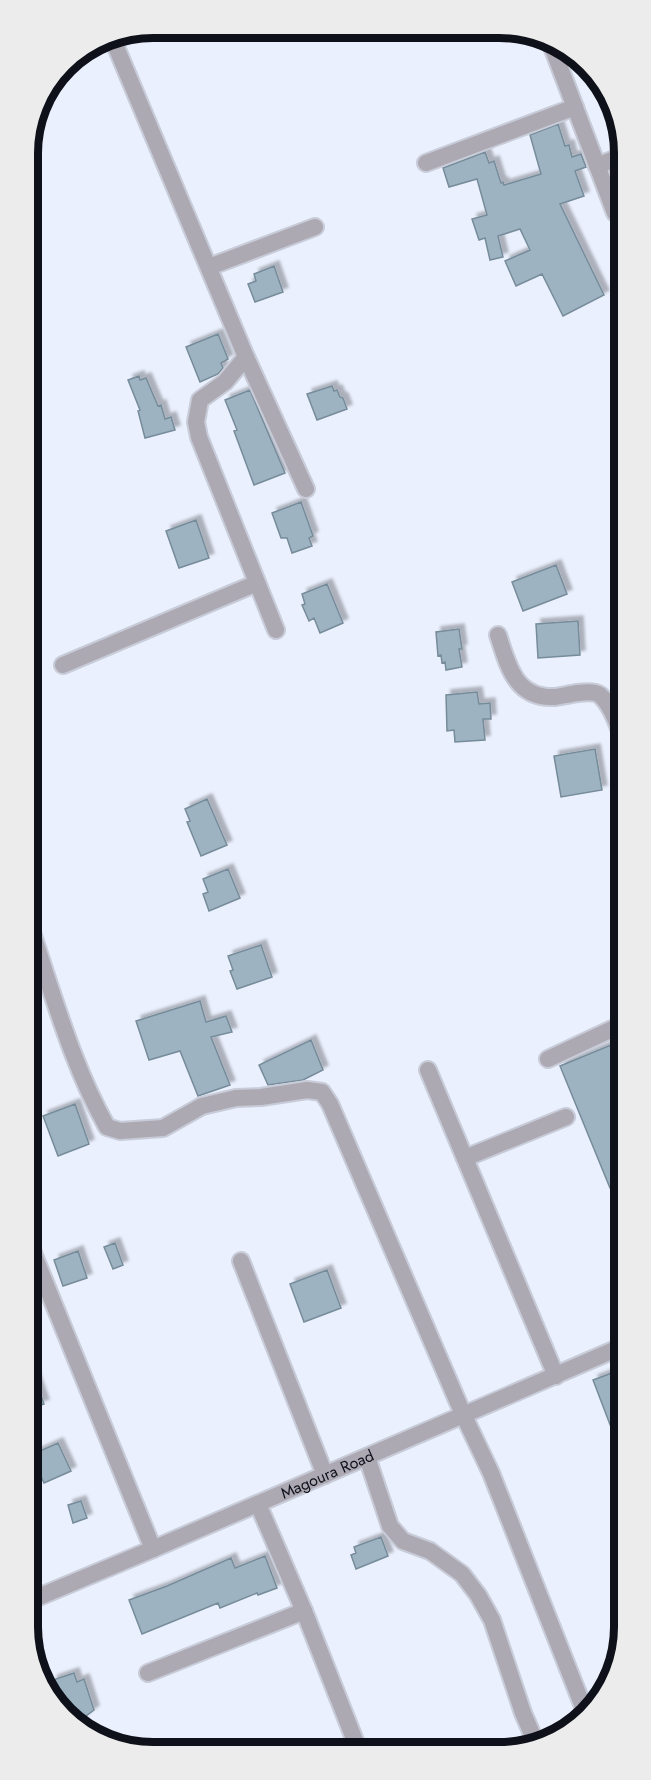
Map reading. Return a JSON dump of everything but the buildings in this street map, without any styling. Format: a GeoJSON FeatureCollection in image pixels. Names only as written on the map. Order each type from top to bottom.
{"type":"FeatureCollection","features":[{"type":"Feature","properties":{"kind":"street"},"geometry":{"type":"LineString","coordinates":[[115,44],[246,357],[306,489]]}},
{"type":"Feature","properties":{"kind":"street"},"geometry":{"type":"LineString","coordinates":[[554,52],[614,210]]}},
{"type":"Feature","properties":{"kind":"street"},"geometry":{"type":"LineString","coordinates":[[426,163],[574,107]]}},
{"type":"Feature","properties":{"kind":"street"},"geometry":{"type":"LineString","coordinates":[[597,166],[614,159]]}},
{"type":"Feature","properties":{"kind":"street"},"geometry":{"type":"LineString","coordinates":[[209,267],[315,227]]}},
{"type":"Feature","properties":{"kind":"street"},"geometry":{"type":"LineString","coordinates":[[246,357],[225,382],[200,400],[196,422],[199,437],[276,630]]}},
{"type":"Feature","properties":{"kind":"street"},"geometry":{"type":"LineString","coordinates":[[63,665],[257,583]]}},
{"type":"Feature","properties":{"kind":"street"},"geometry":{"type":"LineString","coordinates":[[498,635],[510,671],[528,692],[554,697],[592,692],[599,695],[614,715]]}},
{"type":"Feature","properties":{"kind":"street"},"geometry":{"type":"LineString","coordinates":[[38,950],[74,1056],[96,1107],[108,1127],[120,1131],[163,1128],[202,1106],[236,1098],[261,1097],[307,1090],[322,1092],[330,1104],[463,1414],[491,1473],[583,1705]]}},
{"type":"Feature","properties":{"kind":"street"},"geometry":{"type":"LineString","coordinates":[[548,1059],[613,1028]]}},
{"type":"Feature","properties":{"kind":"street"},"geometry":{"type":"LineString","coordinates":[[428,1070],[556,1376]]}},
{"type":"Feature","properties":{"kind":"street"},"geometry":{"type":"LineString","coordinates":[[465,1158],[566,1117]]}},
{"type":"Feature","properties":{"kind":"street"},"geometry":{"type":"LineString","coordinates":[[241,1261],[325,1475]]}},
{"type":"Feature","properties":{"kind":"street"},"geometry":{"type":"LineString","coordinates":[[38,1265],[153,1550]]}},
{"type":"Feature","properties":{"kind":"street","name":"Magoura Road"},"geometry":{"type":"LineString","coordinates":[[38,1597],[153,1550],[613,1350]]}},
{"type":"Feature","properties":{"kind":"street"},"geometry":{"type":"LineString","coordinates":[[367,1457],[390,1526],[403,1541],[430,1551],[462,1574],[478,1595],[492,1620],[523,1713],[533,1737]]}},
{"type":"Feature","properties":{"kind":"street"},"geometry":{"type":"LineString","coordinates":[[258,1504],[304,1611],[356,1742]]}},
{"type":"Feature","properties":{"kind":"street"},"geometry":{"type":"LineString","coordinates":[[148,1673],[304,1611]]}}]}
